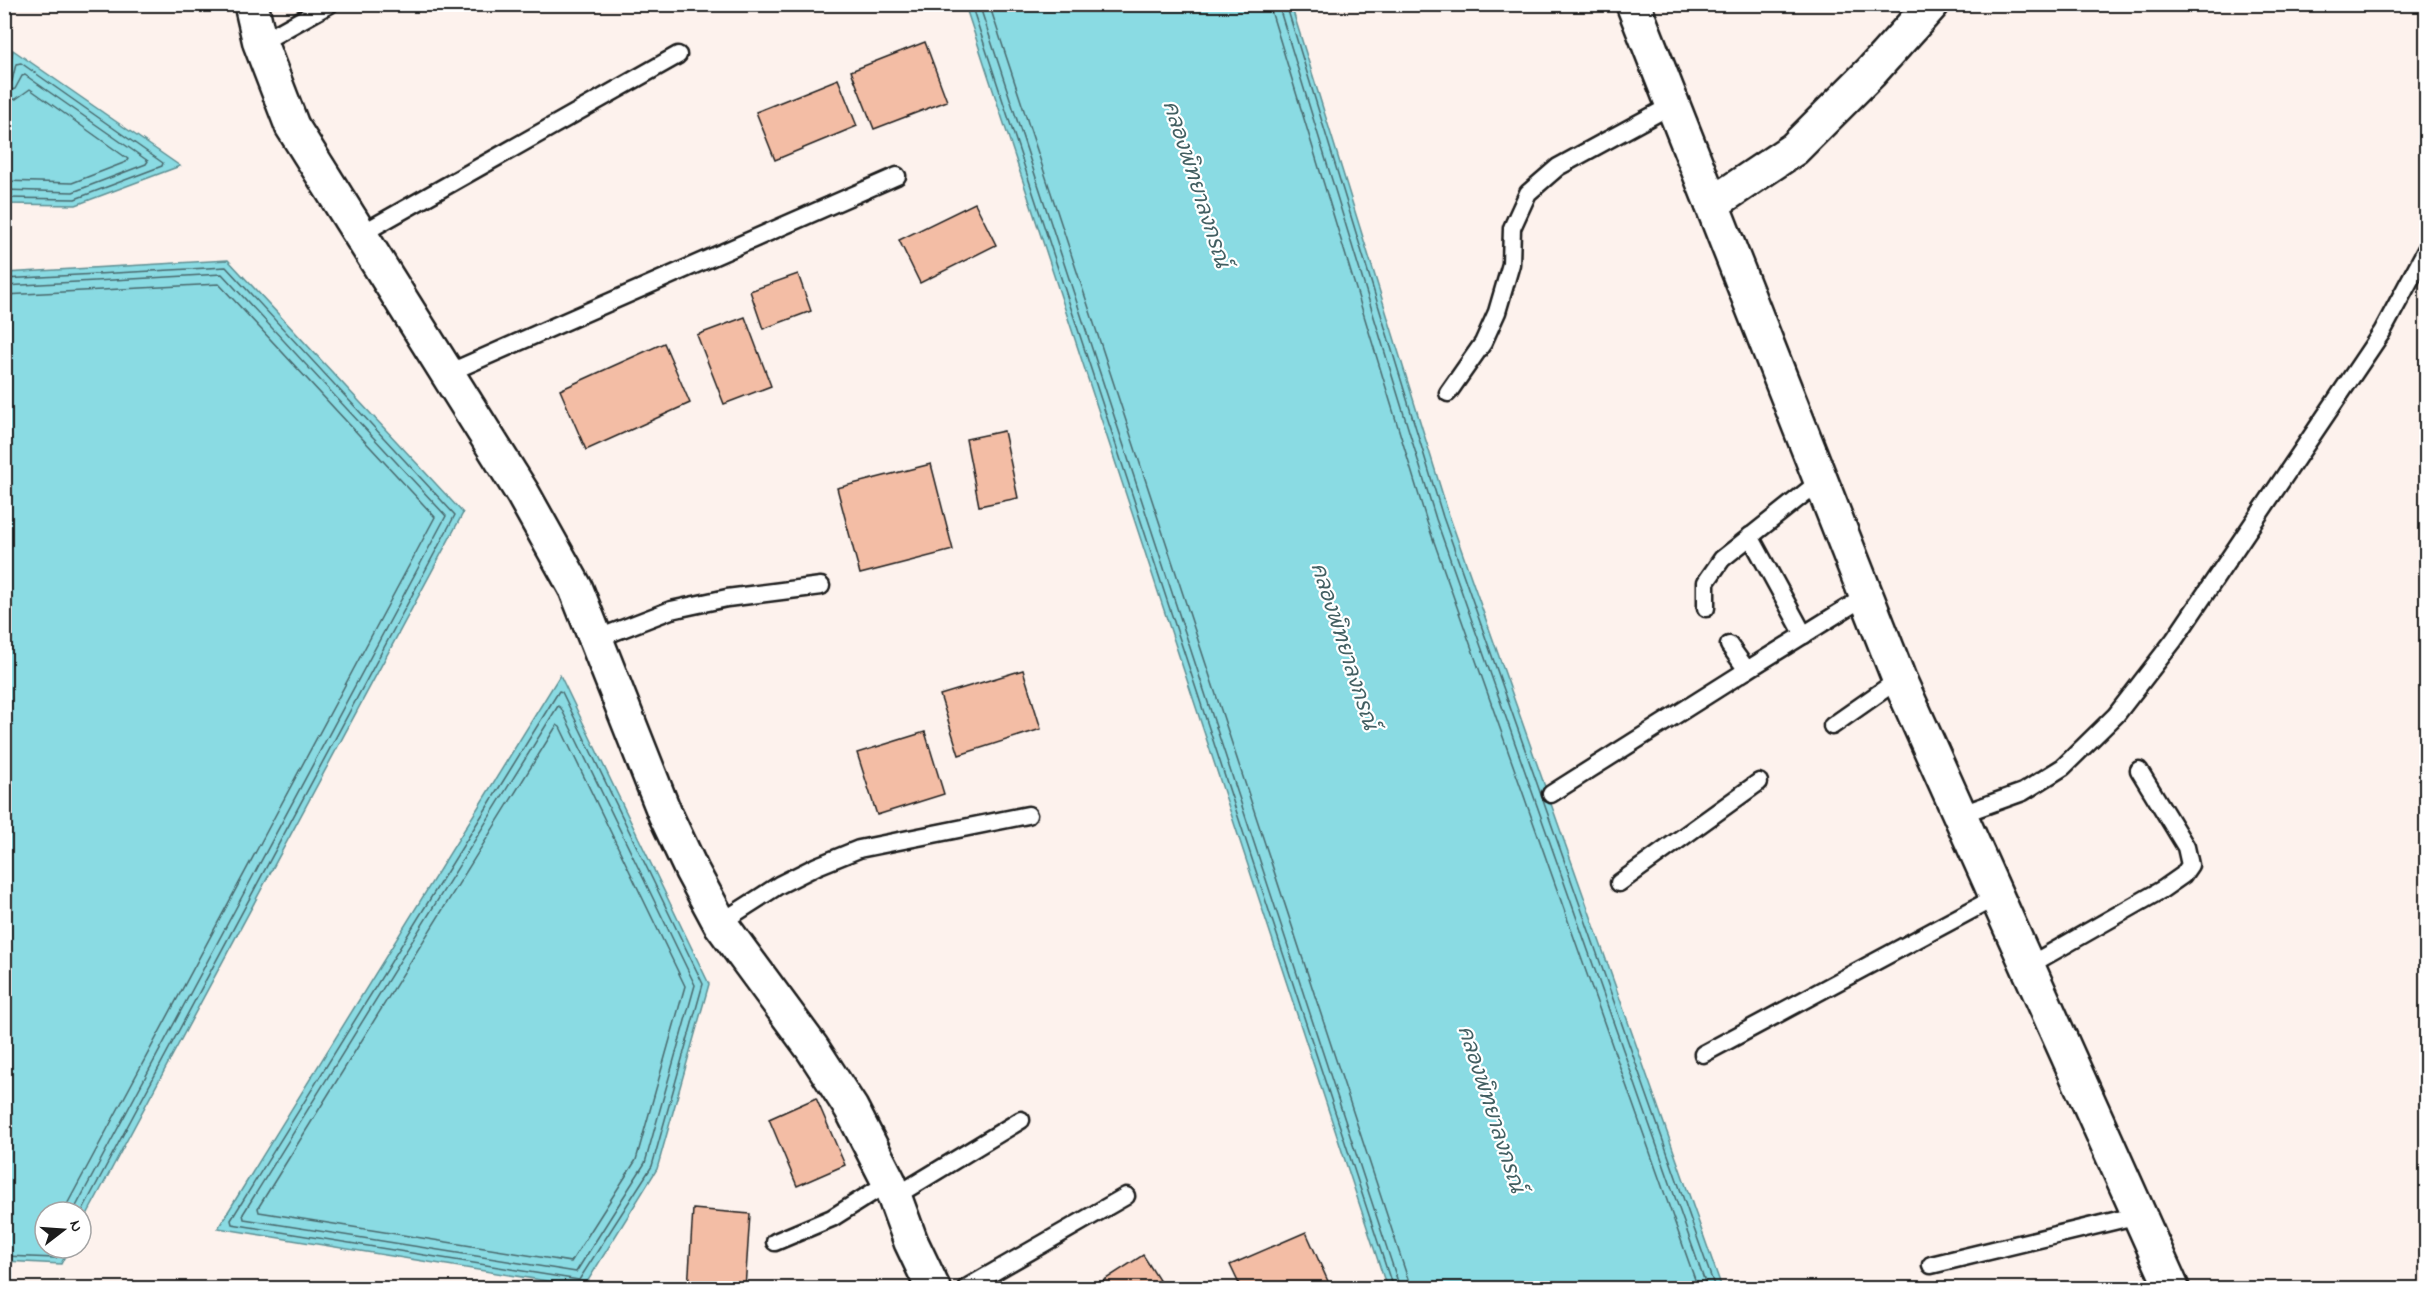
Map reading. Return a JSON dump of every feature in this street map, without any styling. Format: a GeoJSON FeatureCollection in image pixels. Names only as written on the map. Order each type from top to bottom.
{"type":"FeatureCollection","features":[{"type":"Feature","properties":{"kind":"street"},"geometry":{"type":"LineString","coordinates":[[251,4],[260,43],[292,126],[523,494],[570,579],[665,814],[692,871],[720,923],[812,1048],[840,1091],[892,1190],[931,1288]]}},
{"type":"Feature","properties":{"kind":"street"},"geometry":{"type":"LineString","coordinates":[[1633,4],[1899,679],[2172,1288]]}},
{"type":"Feature","properties":{"kind":"street"},"geometry":{"type":"LineString","coordinates":[[1712,204],[1794,149],[1871,72],[1932,4]]}},
{"type":"Feature","properties":{"kind":"lane"},"geometry":{"type":"LineString","coordinates":[[260,43],[330,4]]}},
{"type":"Feature","properties":{"kind":"lane"},"geometry":{"type":"LineString","coordinates":[[361,234],[678,55]]}},
{"type":"Feature","properties":{"kind":"lane"},"geometry":{"type":"LineString","coordinates":[[1448,393],[1483,343],[1497,312],[1510,264],[1512,228],[1528,193],[1558,167],[1672,105]]}},
{"type":"Feature","properties":{"kind":"lane"},"geometry":{"type":"LineString","coordinates":[[448,373],[897,176]]}},
{"type":"Feature","properties":{"kind":"lane"},"geometry":{"type":"LineString","coordinates":[[1959,815],[2023,792],[2063,767],[2116,715],[2174,640],[2382,332],[2427,250]]}},
{"type":"Feature","properties":{"kind":"lane"},"geometry":{"type":"LineString","coordinates":[[1706,608],[1706,582],[1722,559],[1820,481]]}},
{"type":"Feature","properties":{"kind":"lane"},"geometry":{"type":"LineString","coordinates":[[1750,536],[1804,635]]}},
{"type":"Feature","properties":{"kind":"lane"},"geometry":{"type":"LineString","coordinates":[[596,639],[671,610],[727,598],[821,586]]}},
{"type":"Feature","properties":{"kind":"lane"},"geometry":{"type":"LineString","coordinates":[[1551,794],[1866,596]]}},
{"type":"Feature","properties":{"kind":"lane"},"geometry":{"type":"LineString","coordinates":[[1729,645],[1747,669]]}},
{"type":"Feature","properties":{"kind":"lane"},"geometry":{"type":"LineString","coordinates":[[1832,726],[1899,679]]}},
{"type":"Feature","properties":{"kind":"lane"},"geometry":{"type":"LineString","coordinates":[[2028,966],[2163,889],[2183,875],[2190,865],[2186,847],[2139,770]]}},
{"type":"Feature","properties":{"kind":"lane"},"geometry":{"type":"LineString","coordinates":[[1619,884],[1759,782]]}},
{"type":"Feature","properties":{"kind":"lane"},"geometry":{"type":"LineString","coordinates":[[720,923],[779,885],[859,849],[1028,814]]}},
{"type":"Feature","properties":{"kind":"lane"},"geometry":{"type":"LineString","coordinates":[[1703,1054],[1996,897]]}},
{"type":"Feature","properties":{"kind":"lane"},"geometry":{"type":"LineString","coordinates":[[775,1242],[892,1190],[1021,1120]]}},
{"type":"Feature","properties":{"kind":"lane"},"geometry":{"type":"LineString","coordinates":[[966,1288],[1126,1196]]}},
{"type":"Feature","properties":{"kind":"lane"},"geometry":{"type":"LineString","coordinates":[[1931,1265],[2139,1215]]}},
{"type":"Feature","properties":{"kind":"water","name":"คลองพิทยาลงกรณ์"},"geometry":{"type":"Polygon","coordinates":[[[965,5],[1291,5],[1449,515],[1722,1288],[1387,1288],[965,5]]]}},
{"type":"Feature","properties":{"kind":"water"},"geometry":{"type":"Polygon","coordinates":[[[13,50],[180,166],[76,205],[5,204],[5,91],[13,50]]]}},
{"type":"Feature","properties":{"kind":"water"},"geometry":{"type":"Polygon","coordinates":[[[228,260],[463,513],[93,1204],[93,1200],[33,1200],[33,1260],[63,1260],[61,1264],[5,1261],[5,273],[228,260]]]}},
{"type":"Feature","properties":{"kind":"water"},"geometry":{"type":"Polygon","coordinates":[[[560,675],[709,984],[657,1169],[584,1287],[218,1228],[560,675]]]}},
{"type":"Feature","properties":{"kind":"building"},"geometry":{"type":"Polygon","coordinates":[[[925,42],[947,101],[874,129],[851,71],[925,42]]]}},
{"type":"Feature","properties":{"kind":"building"},"geometry":{"type":"Polygon","coordinates":[[[838,79],[857,126],[775,160],[756,112],[838,79]]]}},
{"type":"Feature","properties":{"kind":"building"},"geometry":{"type":"Polygon","coordinates":[[[975,203],[996,245],[920,283],[899,240],[975,203]]]}},
{"type":"Feature","properties":{"kind":"building"},"geometry":{"type":"Polygon","coordinates":[[[798,274],[811,311],[763,329],[750,291],[798,274]]]}},
{"type":"Feature","properties":{"kind":"building"},"geometry":{"type":"Polygon","coordinates":[[[745,317],[771,386],[724,404],[697,335],[745,317]]]}},
{"type":"Feature","properties":{"kind":"building"},"geometry":{"type":"Polygon","coordinates":[[[664,343],[690,403],[586,450],[560,390],[664,343]]]}},
{"type":"Feature","properties":{"kind":"building"},"geometry":{"type":"Polygon","coordinates":[[[1004,431],[1018,498],[979,506],[966,439],[1004,431]]]}},
{"type":"Feature","properties":{"kind":"building"},"geometry":{"type":"Polygon","coordinates":[[[931,464],[953,550],[860,574],[837,488],[931,464]]]}},
{"type":"Feature","properties":{"kind":"building"},"geometry":{"type":"Polygon","coordinates":[[[1023,670],[1041,729],[959,755],[940,695],[1023,670]]]}},
{"type":"Feature","properties":{"kind":"building"},"geometry":{"type":"Polygon","coordinates":[[[925,732],[944,794],[877,815],[857,753],[925,732]]]}},
{"type":"Feature","properties":{"kind":"building"},"geometry":{"type":"Polygon","coordinates":[[[816,1098],[845,1165],[797,1186],[769,1119],[816,1098]]]}},
{"type":"Feature","properties":{"kind":"building"},"geometry":{"type":"Polygon","coordinates":[[[693,1209],[750,1214],[745,1288],[688,1288],[693,1209]]]}},
{"type":"Feature","properties":{"kind":"building"},"geometry":{"type":"Polygon","coordinates":[[[1306,1232],[1331,1288],[1241,1288],[1230,1265],[1306,1232]]]}},
{"type":"Feature","properties":{"kind":"building"},"geometry":{"type":"Polygon","coordinates":[[[1143,1255],[1164,1288],[1092,1288],[1143,1255]]]}}]}
